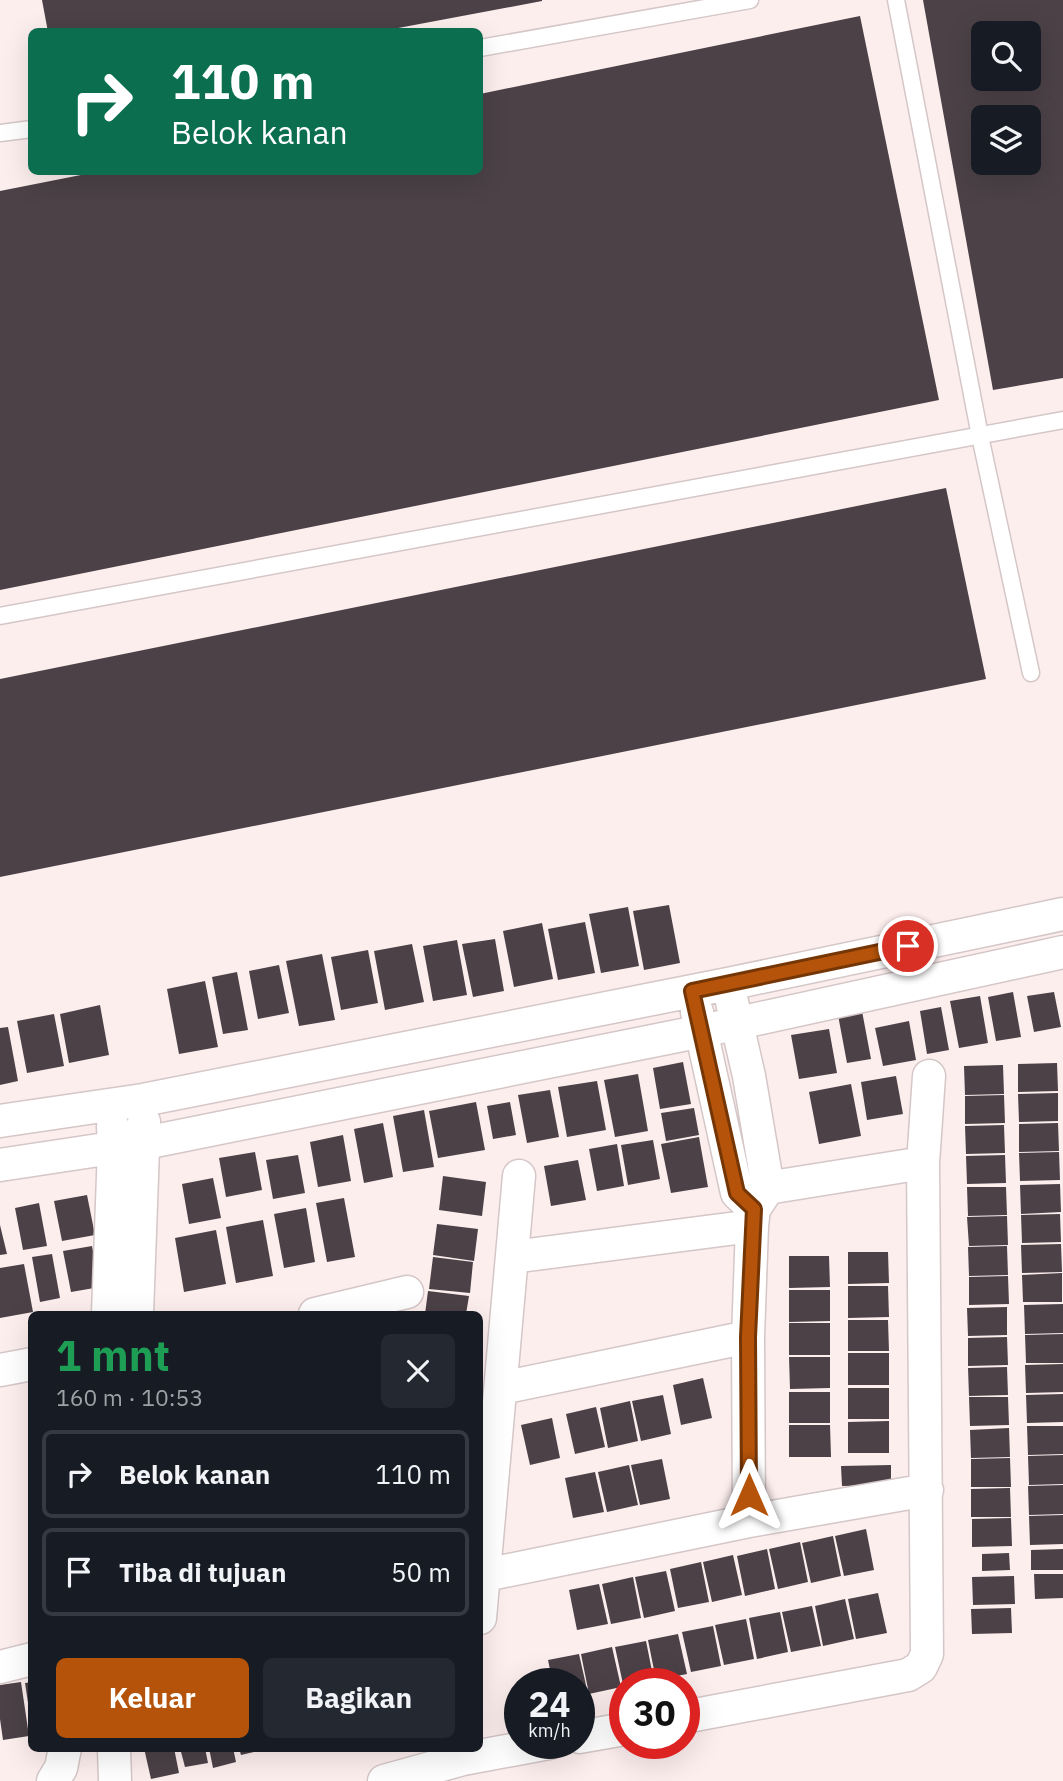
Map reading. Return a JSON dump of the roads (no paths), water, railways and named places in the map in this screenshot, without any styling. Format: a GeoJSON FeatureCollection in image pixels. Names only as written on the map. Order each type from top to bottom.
{"type":"FeatureCollection","features":[{"type":"Feature","properties":{"kind":"street"},"geometry":{"type":"LineString","coordinates":[[0,1121],[143,1100],[728,984],[1063,914]]}},
{"type":"Feature","properties":{"kind":"street"},"geometry":{"type":"LineString","coordinates":[[0,1165],[145,1143],[702,1031],[1063,952]]}},
{"type":"Feature","properties":{"kind":"street"},"geometry":{"type":"LineString","coordinates":[[728,984],[738,1023],[753,1204],[748,1337],[749,1521]]}},
{"type":"Feature","properties":{"kind":"street"},"geometry":{"type":"LineString","coordinates":[[692,991],[753,1204]]}},
{"type":"Feature","properties":{"kind":"street"},"geometry":{"type":"LineString","coordinates":[[700,1714],[908,1675],[921,1667],[927,1654],[923,1163],[929,1076]]}},
{"type":"Feature","properties":{"kind":"street"},"geometry":{"type":"LineString","coordinates":[[137,1311],[145,1143],[143,1100]]}},
{"type":"Feature","properties":{"kind":"street"},"geometry":{"type":"LineString","coordinates":[[108,1311],[114,1148],[112,1106]]}},
{"type":"Feature","properties":{"kind":"street"},"geometry":{"type":"LineString","coordinates":[[512,1257],[923,1163]]}},
{"type":"Feature","properties":{"kind":"street"},"geometry":{"type":"LineString","coordinates":[[483,1592],[519,1176]]}},
{"type":"Feature","properties":{"kind":"street"},"geometry":{"type":"LineString","coordinates":[[333,1311],[407,1292]]}},
{"type":"Feature","properties":{"kind":"street"},"geometry":{"type":"LineString","coordinates":[[501,1388],[748,1337]]}},
{"type":"Feature","properties":{"kind":"street"},"geometry":{"type":"LineString","coordinates":[[485,1575],[749,1521],[927,1490]]}},
{"type":"Feature","properties":{"kind":"street"},"geometry":{"type":"LineString","coordinates":[[0,1667],[28,1660]]}},
{"type":"Feature","properties":{"kind":"street"},"geometry":{"type":"LineString","coordinates":[[483,1752],[504,1749]]}},
{"type":"Feature","properties":{"kind":"street"},"geometry":{"type":"LineString","coordinates":[[53,1781],[61,1768],[64,1752]]}},
{"type":"Feature","properties":{"kind":"street"},"geometry":{"type":"LineString","coordinates":[[114,1752],[115,1781]]}},
{"type":"Feature","properties":{"kind":"street"},"geometry":{"type":"LineString","coordinates":[[384,1781],[464,1754]]}},
{"type":"Feature","properties":{"kind":"lane"},"geometry":{"type":"LineString","coordinates":[[483,47],[750,0]]}},
{"type":"Feature","properties":{"kind":"lane"},"geometry":{"type":"LineString","coordinates":[[896,0],[980,436],[1031,673]]}},
{"type":"Feature","properties":{"kind":"lane"},"geometry":{"type":"LineString","coordinates":[[0,133],[28,130]]}},
{"type":"Feature","properties":{"kind":"lane"},"geometry":{"type":"LineString","coordinates":[[0,616],[1063,420]]}}]}
